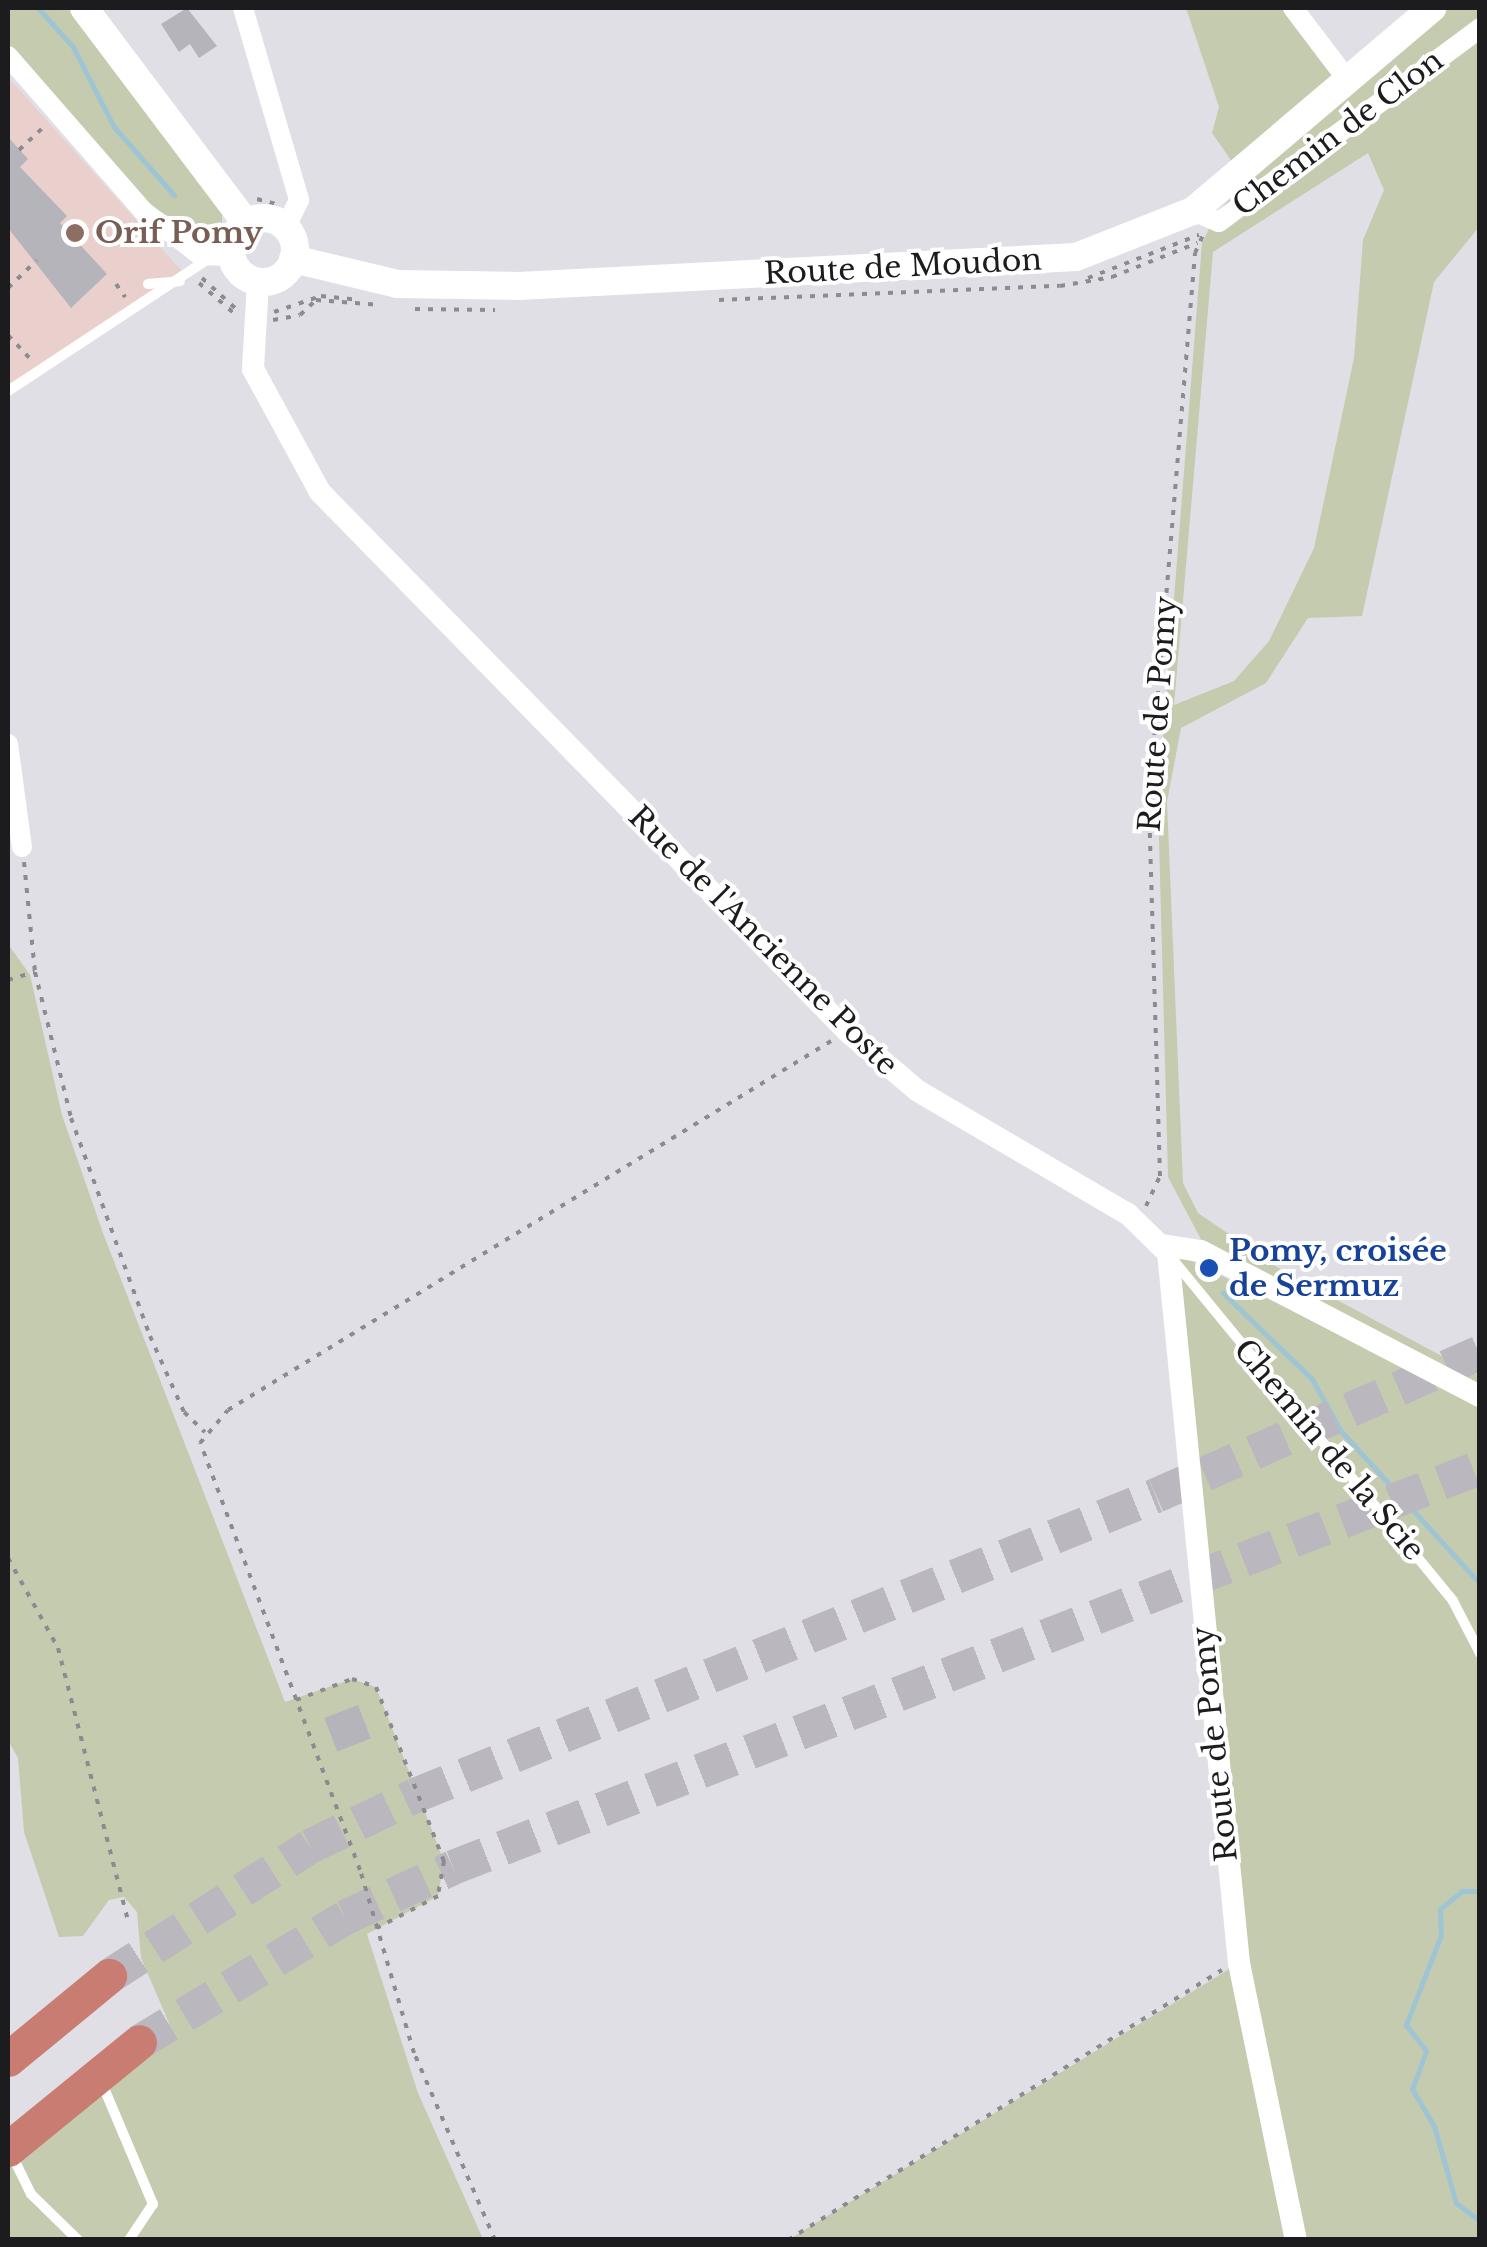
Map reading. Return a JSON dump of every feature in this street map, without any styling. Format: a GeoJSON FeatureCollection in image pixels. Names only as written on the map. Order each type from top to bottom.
{"type":"FeatureCollection","features":[{"type":"Feature","properties":{"kind":"highway"},"geometry":{"type":"LineString","coordinates":[[8,2060],[109,1976]]}},
{"type":"Feature","properties":{"kind":"highway"},"geometry":{"type":"LineString","coordinates":[[14,2142],[139,2042]]}},
{"type":"Feature","properties":{"kind":"main road"},"geometry":{"type":"LineString","coordinates":[[84,8],[246,222]]}},
{"type":"Feature","properties":{"kind":"main road","name":"Route de Moudon"},"geometry":{"type":"LineString","coordinates":[[293,259],[367,280],[440,286],[976,266],[1076,257],[1193,211],[1350,83],[1432,8]]}},
{"type":"Feature","properties":{"kind":"main road"},"geometry":{"type":"LineString","coordinates":[[286,214],[293,259],[276,279],[258,282],[221,257],[246,222],[286,214]]}},
{"type":"Feature","properties":{"kind":"street"},"geometry":{"type":"LineString","coordinates":[[242,8],[299,200],[286,214]]}},
{"type":"Feature","properties":{"kind":"street"},"geometry":{"type":"LineString","coordinates":[[1293,8],[1350,83]]}},
{"type":"Feature","properties":{"kind":"street","name":"Chemin de Clon"},"geometry":{"type":"LineString","coordinates":[[1193,211],[1219,222],[1480,28]]}},
{"type":"Feature","properties":{"kind":"street"},"geometry":{"type":"LineString","coordinates":[[8,56],[143,211],[221,257]]}},
{"type":"Feature","properties":{"kind":"street","name":"Rue de l'Ancienne Poste"},"geometry":{"type":"LineString","coordinates":[[258,282],[253,369],[320,492],[848,1031],[918,1092],[1138,1223],[1165,1249]]}},
{"type":"Feature","properties":{"kind":"street"},"geometry":{"type":"LineString","coordinates":[[8,744],[22,847]]}},
{"type":"Feature","properties":{"kind":"street"},"geometry":{"type":"LineString","coordinates":[[1165,1249],[1200,1251],[1480,1396]]}},
{"type":"Feature","properties":{"kind":"street","name":"Route de Pomy"},"geometry":{"type":"LineString","coordinates":[[1165,1249],[1240,1963],[1296,2240]]}},
{"type":"Feature","properties":{"kind":"lane"},"geometry":{"type":"LineString","coordinates":[[8,391],[221,257]]}},
{"type":"Feature","properties":{"kind":"lane"},"geometry":{"type":"LineString","coordinates":[[148,284],[192,277]]}},
{"type":"Feature","properties":{"kind":"lane","name":"Chemin de la Scie"},"geometry":{"type":"LineString","coordinates":[[1165,1249],[1454,1602],[1480,1653]]}},
{"type":"Feature","properties":{"kind":"lane"},"geometry":{"type":"LineString","coordinates":[[97,2073],[152,2204],[129,2240]]}},
{"type":"Feature","properties":{"kind":"lane"},"geometry":{"type":"LineString","coordinates":[[14,2142],[31,2194],[78,2240]]}},
{"type":"Feature","properties":{"kind":"path"},"geometry":{"type":"LineString","coordinates":[[19,150],[51,120]]}},
{"type":"Feature","properties":{"kind":"path"},"geometry":{"type":"LineString","coordinates":[[249,191],[286,214]]}},
{"type":"Feature","properties":{"kind":"path","name":"Route de Pomy"},"geometry":{"type":"LineString","coordinates":[[1138,1223],[1160,1176],[1149,800],[1195,253],[1208,225],[1193,211]]}},
{"type":"Feature","properties":{"kind":"path"},"geometry":{"type":"LineString","coordinates":[[8,288],[37,260]]}},
{"type":"Feature","properties":{"kind":"path"},"geometry":{"type":"LineString","coordinates":[[192,277],[236,315]]}},
{"type":"Feature","properties":{"kind":"path"},"geometry":{"type":"LineString","coordinates":[[116,284],[128,300]]}},
{"type":"Feature","properties":{"kind":"path"},"geometry":{"type":"LineString","coordinates":[[268,319],[300,315],[320,287]]}},
{"type":"Feature","properties":{"kind":"path"},"geometry":{"type":"LineString","coordinates":[[22,847],[35,972],[111,1235],[180,1402],[205,1432]]}},
{"type":"Feature","properties":{"kind":"path"},"geometry":{"type":"LineString","coordinates":[[8,980],[35,972]]}},
{"type":"Feature","properties":{"kind":"path"},"geometry":{"type":"LineString","coordinates":[[495,2240],[414,2054],[376,1928],[296,1700],[202,1454],[205,1432],[228,1410],[848,1031]]}},
{"type":"Feature","properties":{"kind":"path"},"geometry":{"type":"LineString","coordinates":[[8,1558],[58,1648],[128,1920]]}},
{"type":"Feature","properties":{"kind":"path"},"geometry":{"type":"LineString","coordinates":[[296,1700],[352,1679],[376,1687],[444,1862],[438,1896],[376,1928]]}},
{"type":"Feature","properties":{"kind":"path"},"geometry":{"type":"LineString","coordinates":[[788,2240],[1240,1963]]}},
{"type":"Feature","properties":{"kind":"shaded area","name":"Orif Pomy"},"geometry":{"type":"Polygon","coordinates":[[[8,77],[189,279],[8,385],[8,77]]]}},
{"type":"Feature","properties":{"kind":"green space"},"geometry":{"type":"Polygon","coordinates":[[[8,8],[81,8],[222,211],[222,230],[210,241],[151,206],[8,49],[8,8]]]}},
{"type":"Feature","properties":{"kind":"green space"},"geometry":{"type":"Polygon","coordinates":[[[1186,8],[1293,8],[1350,83],[1432,8],[1479,8],[1479,227],[1434,282],[1362,616],[1308,618],[1266,683],[1181,728],[1167,802],[1183,1183],[1198,1213],[1283,1271],[1479,1376],[1479,1388],[1204,1245],[1168,1177],[1158,801],[1202,243],[1217,212],[1332,100],[1242,176],[1212,133],[1219,107],[1186,8]],[[1368,153],[1213,252],[1174,705],[1234,681],[1269,641],[1314,548],[1354,358],[1363,240],[1384,190],[1368,153]]]}},
{"type":"Feature","properties":{"kind":"green space"},"geometry":{"type":"Polygon","coordinates":[[[8,944],[30,975],[62,1115],[103,1233],[285,1702],[352,1679],[376,1687],[444,1861],[438,1896],[367,1934],[418,2093],[483,2239],[8,2239],[8,2149],[169,2023],[141,1958],[137,1912],[124,1897],[109,1900],[83,1936],[59,1937],[24,1832],[18,1758],[8,1740],[8,944]]]}},
{"type":"Feature","properties":{"kind":"green space"},"geometry":{"type":"Polygon","coordinates":[[[1162,1246],[1479,1404],[1479,2239],[788,2240],[1239,1963],[1162,1246]]]}},
{"type":"Feature","properties":{"kind":"building"},"geometry":{"type":"Polygon","coordinates":[[[187,8],[217,46],[199,58],[190,44],[179,52],[161,24],[187,8]]]}},
{"type":"Feature","properties":{"kind":"building"},"geometry":{"type":"Polygon","coordinates":[[[8,137],[28,159],[20,167],[67,216],[60,223],[107,274],[71,308],[8,228],[8,137]]]}},
{"type":"Feature","properties":{"kind":"building"},"geometry":{"type":"Polygon","coordinates":[[[358,1705],[371,1739],[337,1752],[324,1718],[358,1705]]]}},
{"type":"Feature","properties":{"kind":"waterway"},"geometry":{"type":"LineString","coordinates":[[38,8],[73,47],[114,127],[174,195]]}},
{"type":"Feature","properties":{"kind":"waterway"},"geometry":{"type":"LineString","coordinates":[[1223,1293],[1312,1379],[1340,1430],[1480,1584]]}},
{"type":"Feature","properties":{"kind":"waterway"},"geometry":{"type":"LineString","coordinates":[[1480,1891],[1462,1891],[1440,1909],[1441,1935],[1406,2025],[1426,2051],[1412,2089],[1434,2126],[1456,2203],[1480,2221]]}},
{"type":"Feature","properties":{"kind":"tunnel"},"geometry":{"type":"LineString","coordinates":[[109,1976],[310,1846],[415,1795],[1156,1495],[1480,1352]]}},
{"type":"Feature","properties":{"kind":"tunnel"},"geometry":{"type":"LineString","coordinates":[[139,2042],[345,1917],[453,1867],[1480,1467]]}},
{"type":"Feature","properties":{"kind":"place","name":"Orif Pomy"},"geometry":{"type":"Point","coordinates":[75,233]}},
{"type":"Feature","properties":{"kind":"place","name":"Pomy, croisée de Sermuz"},"geometry":{"type":"Point","coordinates":[1209,1268]}}]}
